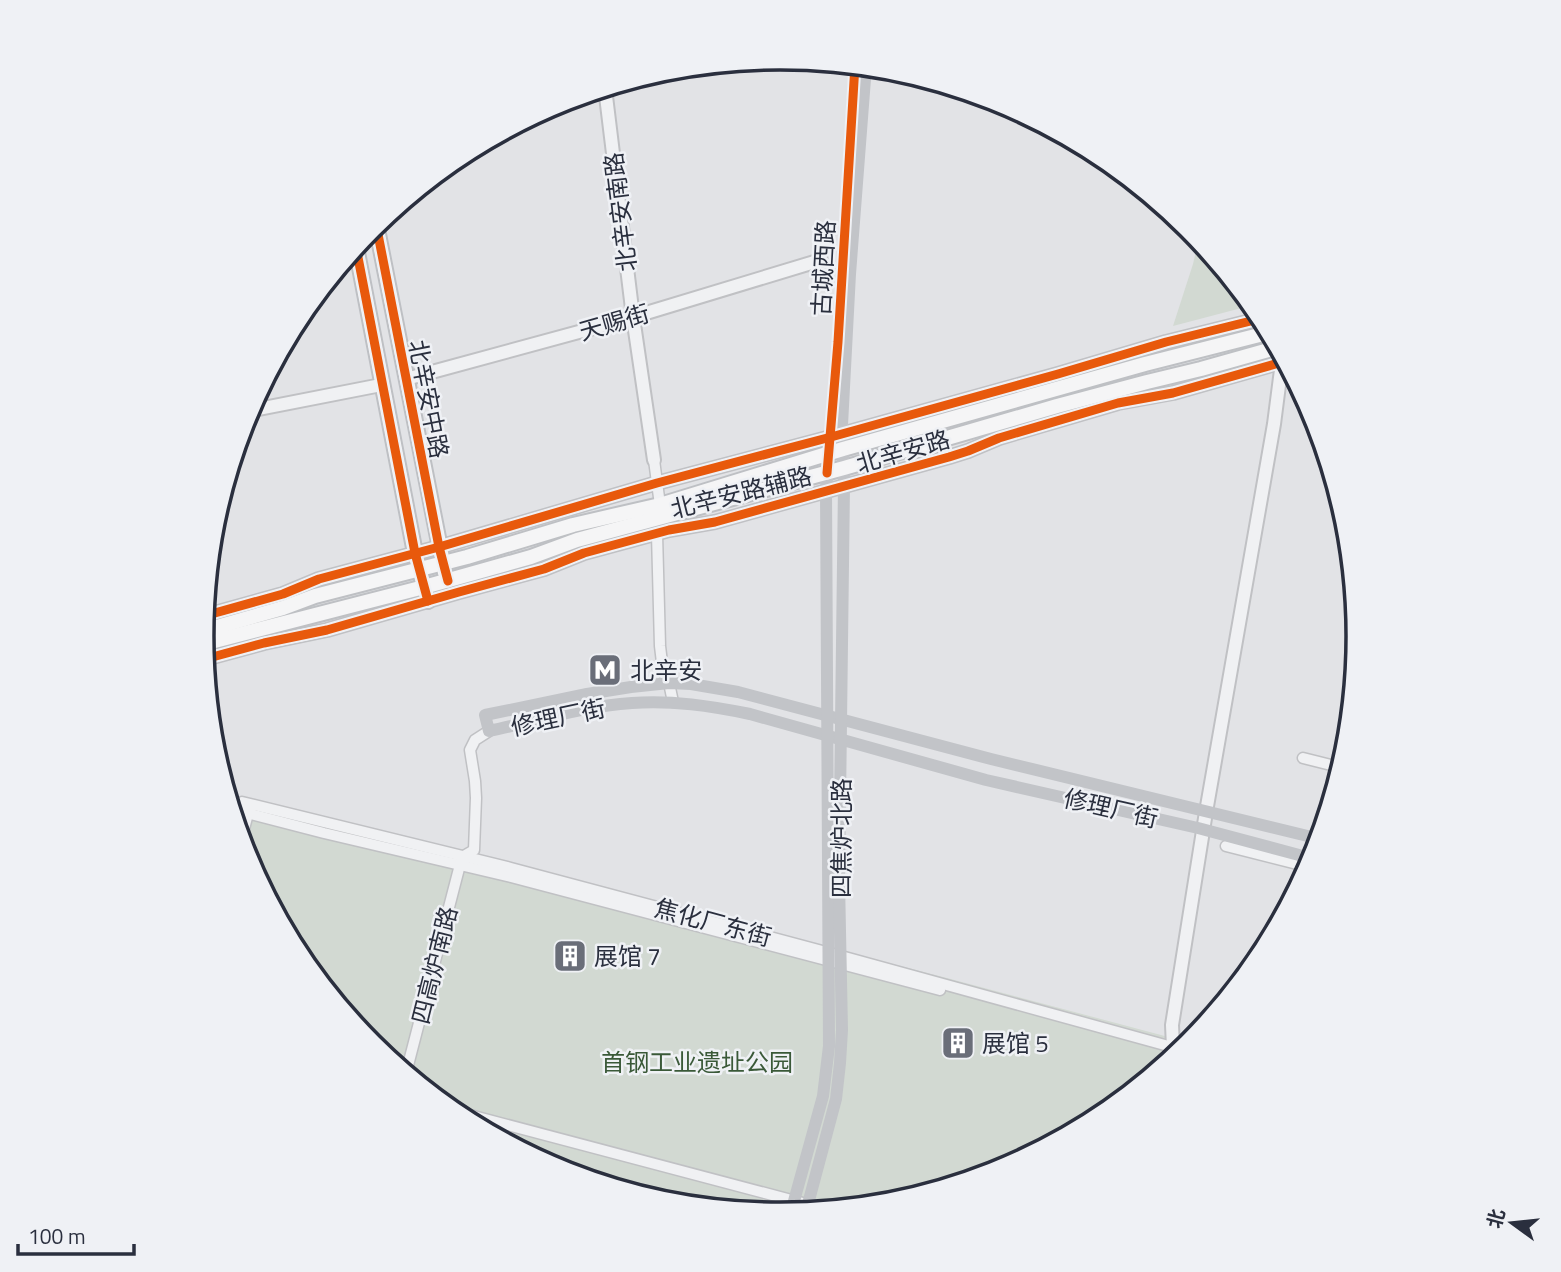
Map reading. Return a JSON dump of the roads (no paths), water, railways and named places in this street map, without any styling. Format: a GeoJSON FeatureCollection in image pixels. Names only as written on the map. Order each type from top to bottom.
{"type":"FeatureCollection","features":[{"type":"Feature","properties":{"kind":"main road","name":"古城西路"},"geometry":{"type":"LineString","coordinates":[[844,468],[836,443],[854,75]]}},
{"type":"Feature","properties":{"kind":"main road","name":"古城西路"},"geometry":{"type":"LineString","coordinates":[[827,472],[836,443],[865,77]]}},
{"type":"Feature","properties":{"kind":"main road","name":"北辛安中路"},"geometry":{"type":"LineString","coordinates":[[379,237],[442,564],[448,581]]}},
{"type":"Feature","properties":{"kind":"main road","name":"北辛安中路"},"geometry":{"type":"LineString","coordinates":[[358,260],[415,554],[426,594]]}},
{"type":"Feature","properties":{"kind":"main road","name":"北辛安路"},"geometry":{"type":"LineString","coordinates":[[215,625],[284,608],[316,596],[419,568],[442,564],[573,525],[660,505],[836,443],[1019,400],[1059,381],[1259,335]]}},
{"type":"Feature","properties":{"kind":"main road","name":"北辛安路"},"geometry":{"type":"LineString","coordinates":[[214,642],[380,597],[426,594],[448,581],[531,557],[577,540],[844,468],[1057,406],[1201,369],[1273,357]]}},
{"type":"Feature","properties":{"kind":"main road","name":"四焦炉北路"},"geometry":{"type":"LineString","coordinates":[[835,958],[839,881],[844,468]]}},
{"type":"Feature","properties":{"kind":"main road","name":"四焦炉北路"},"geometry":{"type":"LineString","coordinates":[[800,1201],[836,1099],[842,1030],[835,958],[827,735],[827,472]]}},
{"type":"Feature","properties":{"kind":"main road","name":"修理厂街"},"geometry":{"type":"LineString","coordinates":[[1302,856],[1203,829],[986,779],[750,714],[710,706],[673,702],[594,707],[489,731],[485,715],[587,694],[669,683],[691,684],[738,692],[991,759],[1309,836]]}},
{"type":"Feature","properties":{"kind":"street","name":"北辛安南路"},"geometry":{"type":"LineString","coordinates":[[606,98],[653,460]]}},
{"type":"Feature","properties":{"kind":"street","name":"天赐街"},"geometry":{"type":"LineString","coordinates":[[406,379],[633,317],[821,260]]}},
{"type":"Feature","properties":{"kind":"street","name":"北辛安路辅路"},"geometry":{"type":"LineString","coordinates":[[215,613],[283,594],[319,579],[415,554],[657,483],[836,443],[972,397],[1059,381],[1166,342],[1250,321]]}},
{"type":"Feature","properties":{"kind":"street","name":"北辛安路辅路"},"geometry":{"type":"LineString","coordinates":[[215,656],[264,643],[327,631],[426,594],[544,569],[584,553],[715,522],[959,454],[999,438],[1118,403],[1173,393],[1274,359]]}},
{"type":"Feature","properties":{"kind":"street"},"geometry":{"type":"LineString","coordinates":[[1174,1043],[1172,1025],[1203,829],[1274,425],[1280,371]]}},
{"type":"Feature","properties":{"kind":"street"},"geometry":{"type":"LineString","coordinates":[[263,408],[382,386]]}},
{"type":"Feature","properties":{"kind":"street"},"geometry":{"type":"LineString","coordinates":[[972,397],[1019,400]]}},
{"type":"Feature","properties":{"kind":"street"},"geometry":{"type":"LineString","coordinates":[[1057,406],[1118,403]]}},
{"type":"Feature","properties":{"kind":"street"},"geometry":{"type":"LineString","coordinates":[[653,460],[660,505]]}},
{"type":"Feature","properties":{"kind":"street"},"geometry":{"type":"LineString","coordinates":[[608,532],[656,534],[660,646],[663,671],[673,702]]}},
{"type":"Feature","properties":{"kind":"street"},"geometry":{"type":"LineString","coordinates":[[214,645],[264,643]]}},
{"type":"Feature","properties":{"kind":"street","name":"四高炉南路"},"geometry":{"type":"LineString","coordinates":[[409,1063],[461,861],[474,850],[476,798],[470,750],[475,740],[489,731]]}},
{"type":"Feature","properties":{"kind":"street"},"geometry":{"type":"LineString","coordinates":[[1303,758],[1331,765]]}},
{"type":"Feature","properties":{"kind":"street"},"geometry":{"type":"LineString","coordinates":[[244,815],[245,808]]}},
{"type":"Feature","properties":{"kind":"street","name":"焦化厂东街"},"geometry":{"type":"LineString","coordinates":[[245,808],[835,958],[1166,1050]]}},
{"type":"Feature","properties":{"kind":"street"},"geometry":{"type":"LineString","coordinates":[[1226,846],[1298,864]]}},
{"type":"Feature","properties":{"kind":"street"},"geometry":{"type":"LineString","coordinates":[[487,1120],[787,1202]]}},
{"type":"Feature","properties":{"kind":"place","name":"北辛安"},"geometry":{"type":"Point","coordinates":[605,670]}},
{"type":"Feature","properties":{"kind":"place","name":"展馆 7"},"geometry":{"type":"Point","coordinates":[570,956]}},
{"type":"Feature","properties":{"kind":"place","name":"展馆 5"},"geometry":{"type":"Point","coordinates":[958,1043]}},
{"type":"Feature","properties":{"kind":"park label","name":"首钢工业遗址公园"},"geometry":{"type":"Point","coordinates":[697,1062]}}]}
